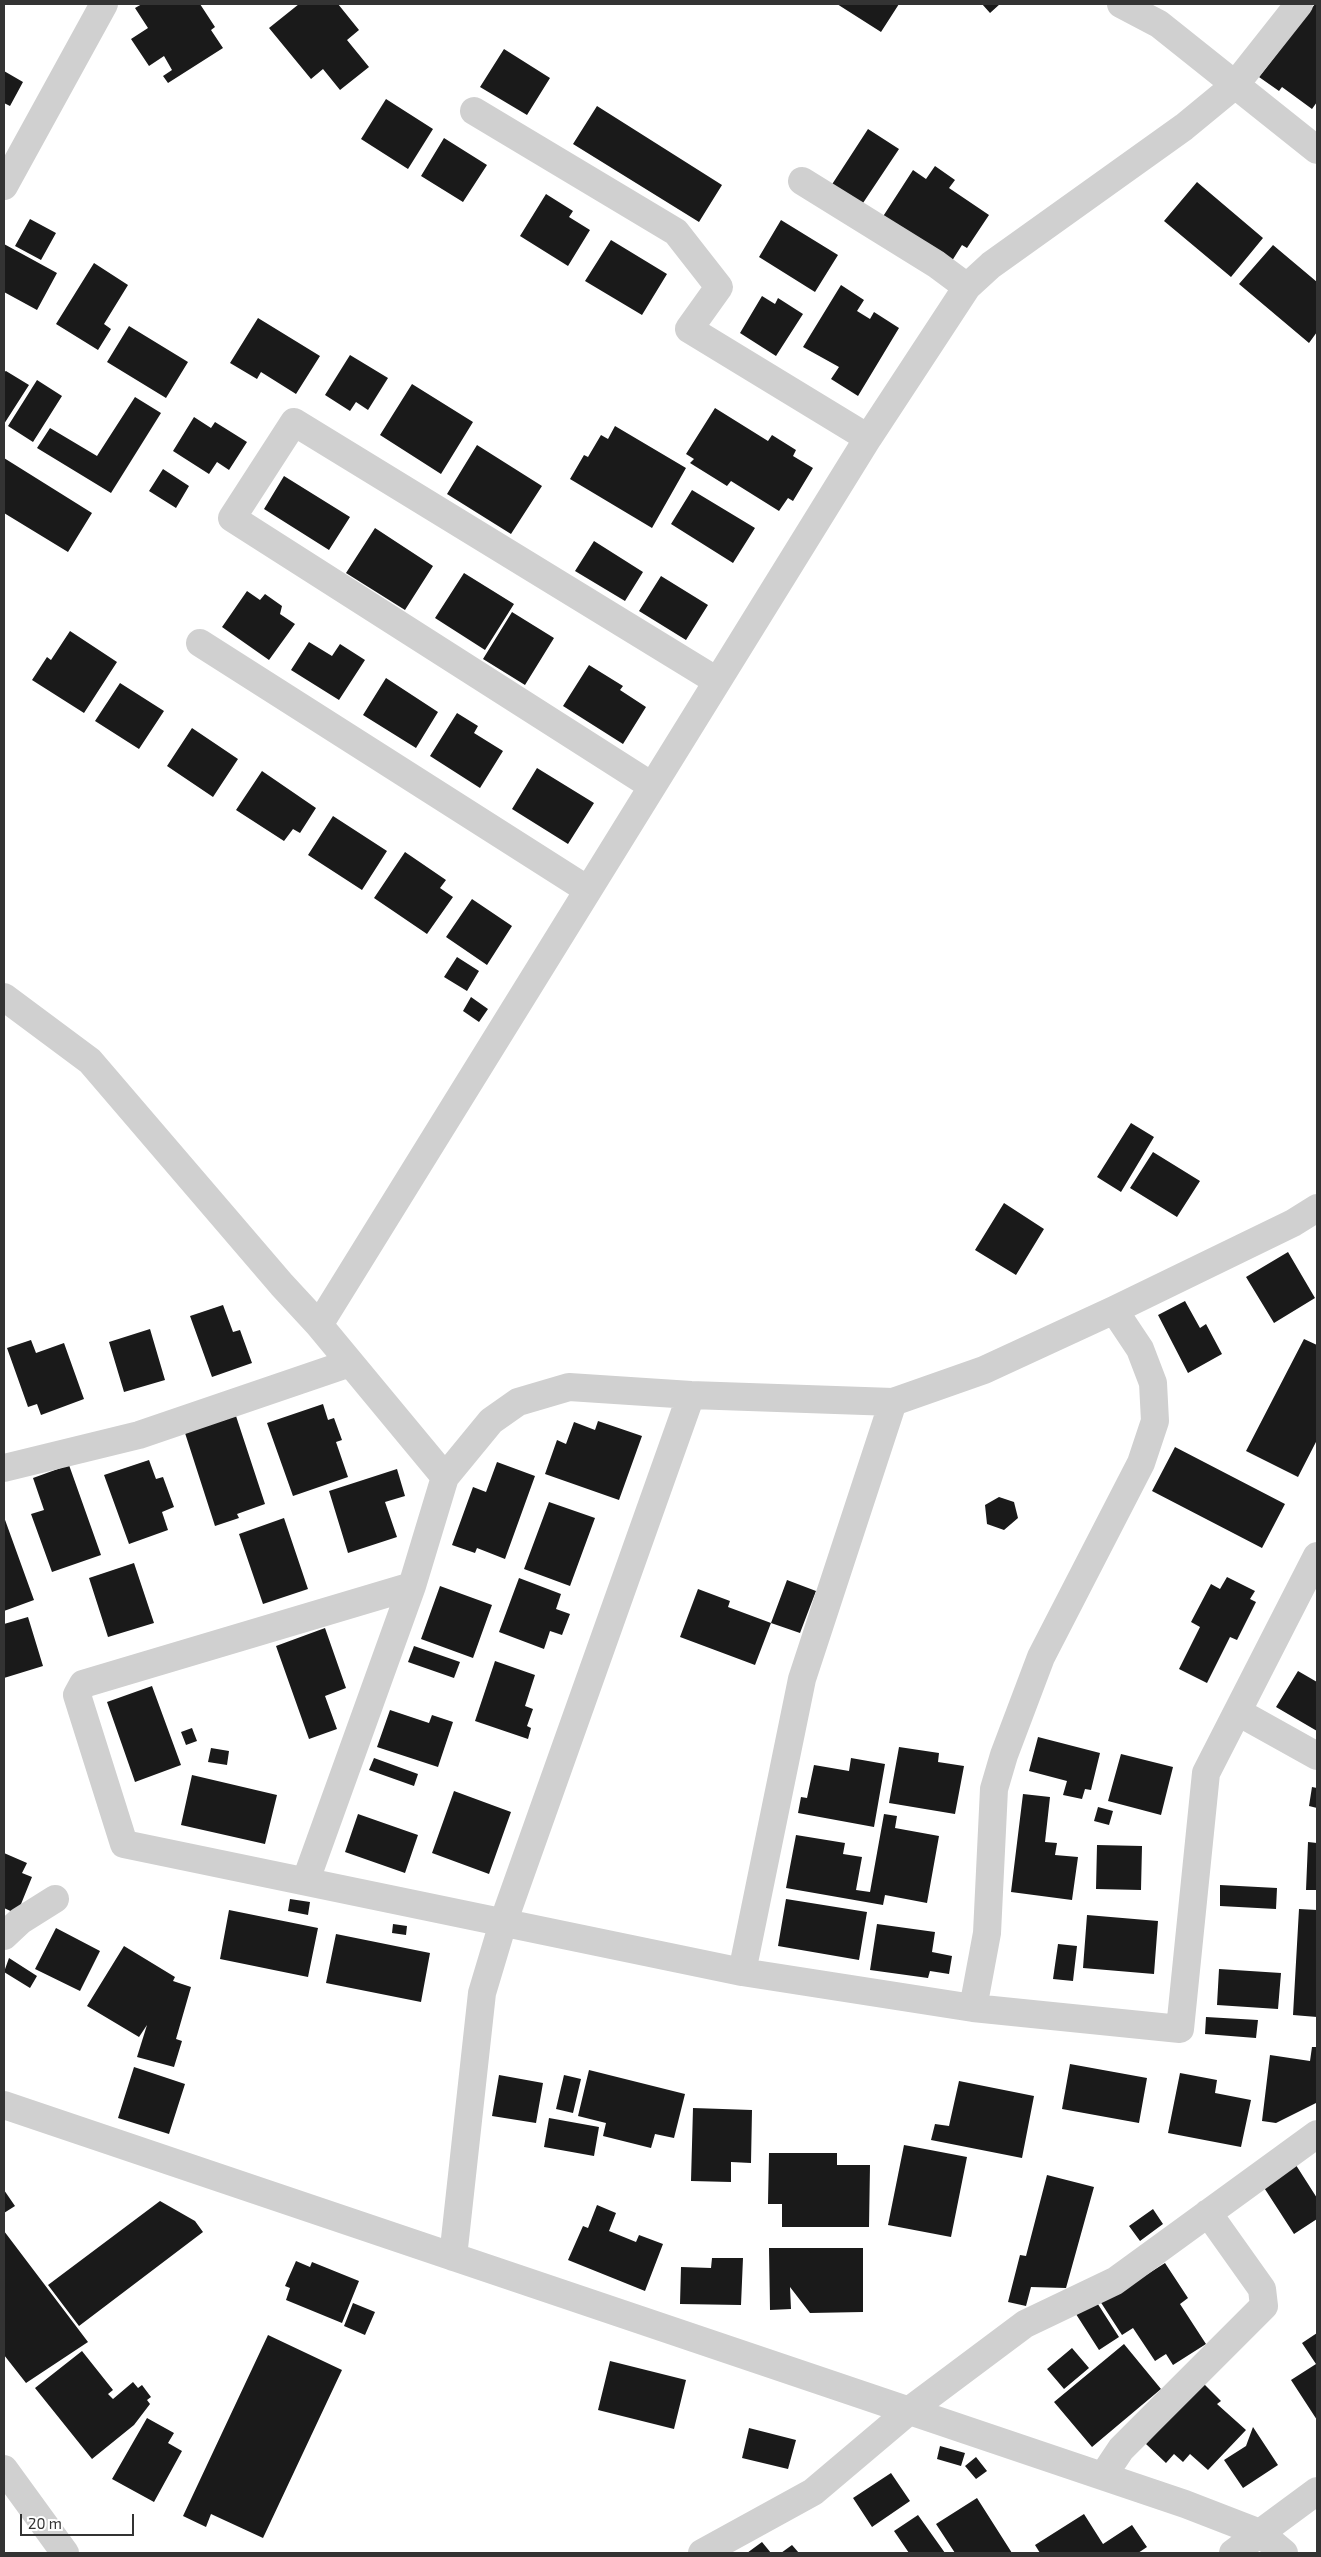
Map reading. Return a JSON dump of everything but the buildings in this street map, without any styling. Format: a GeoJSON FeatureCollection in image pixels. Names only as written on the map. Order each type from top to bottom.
{"type":"FeatureCollection","features":[{"type":"Feature","properties":{"kind":"street"},"geometry":{"type":"LineString","coordinates":[[4,186],[104,4]]}},
{"type":"Feature","properties":{"kind":"street"},"geometry":{"type":"LineString","coordinates":[[1121,4],[1159,24],[1235,85],[1315,145]]}},
{"type":"Feature","properties":{"kind":"street"},"geometry":{"type":"LineString","coordinates":[[319,1325],[868,438],[967,286],[991,265],[1184,127],[1235,85],[1299,4]]}},
{"type":"Feature","properties":{"kind":"street"},"geometry":{"type":"LineString","coordinates":[[474,111],[676,232],[719,287],[689,328],[868,438]]}},
{"type":"Feature","properties":{"kind":"street"},"geometry":{"type":"LineString","coordinates":[[802,181],[936,264],[967,286]]}},
{"type":"Feature","properties":{"kind":"street"},"geometry":{"type":"LineString","coordinates":[[652,786],[232,518],[294,422],[717,682]]}},
{"type":"Feature","properties":{"kind":"street"},"geometry":{"type":"LineString","coordinates":[[200,643],[588,890]]}},
{"type":"Feature","properties":{"kind":"street"},"geometry":{"type":"LineString","coordinates":[[4,998],[90,1062],[282,1285],[319,1325],[445,1477]]}},
{"type":"Feature","properties":{"kind":"street"},"geometry":{"type":"LineString","coordinates":[[306,1880],[412,1586],[445,1477],[491,1421],[518,1402],[569,1387],[690,1395],[893,1402],[984,1370],[1114,1310],[1293,1223],[1317,1208]]}},
{"type":"Feature","properties":{"kind":"street"},"geometry":{"type":"LineString","coordinates":[[973,2008],[987,1933],[994,1789],[1004,1755],[1041,1657],[1141,1462],[1155,1421],[1153,1383],[1140,1349],[1114,1310]]}},
{"type":"Feature","properties":{"kind":"street"},"geometry":{"type":"LineString","coordinates":[[4,1468],[139,1435],[350,1363]]}},
{"type":"Feature","properties":{"kind":"street"},"geometry":{"type":"LineString","coordinates":[[453,2257],[482,1993],[503,1923],[690,1395]]}},
{"type":"Feature","properties":{"kind":"street"},"geometry":{"type":"LineString","coordinates":[[742,1972],[802,1679],[893,1402]]}},
{"type":"Feature","properties":{"kind":"street"},"geometry":{"type":"LineString","coordinates":[[412,1586],[83,1684],[77,1695],[124,1844],[306,1880],[742,1972],[973,2008],[1180,2029],[1206,1774],[1317,1556]]}},
{"type":"Feature","properties":{"kind":"street"},"geometry":{"type":"LineString","coordinates":[[1238,1712],[1317,1756]]}},
{"type":"Feature","properties":{"kind":"street"},"geometry":{"type":"LineString","coordinates":[[4,1936],[20,1921],[56,1899]]}},
{"type":"Feature","properties":{"kind":"street"},"geometry":{"type":"LineString","coordinates":[[4,2106],[1186,2504],[1260,2533],[1284,2553]]}},
{"type":"Feature","properties":{"kind":"street"},"geometry":{"type":"LineString","coordinates":[[702,2553],[813,2492],[910,2410],[1024,2324],[1115,2281],[1317,2134]]}},
{"type":"Feature","properties":{"kind":"street"},"geometry":{"type":"LineString","coordinates":[[1102,2476],[1121,2449],[1264,2306],[1262,2289],[1208,2213]]}},
{"type":"Feature","properties":{"kind":"street"},"geometry":{"type":"LineString","coordinates":[[4,2470],[65,2553]]}},
{"type":"Feature","properties":{"kind":"street"},"geometry":{"type":"LineString","coordinates":[[1233,2553],[1317,2491]]}}]}
